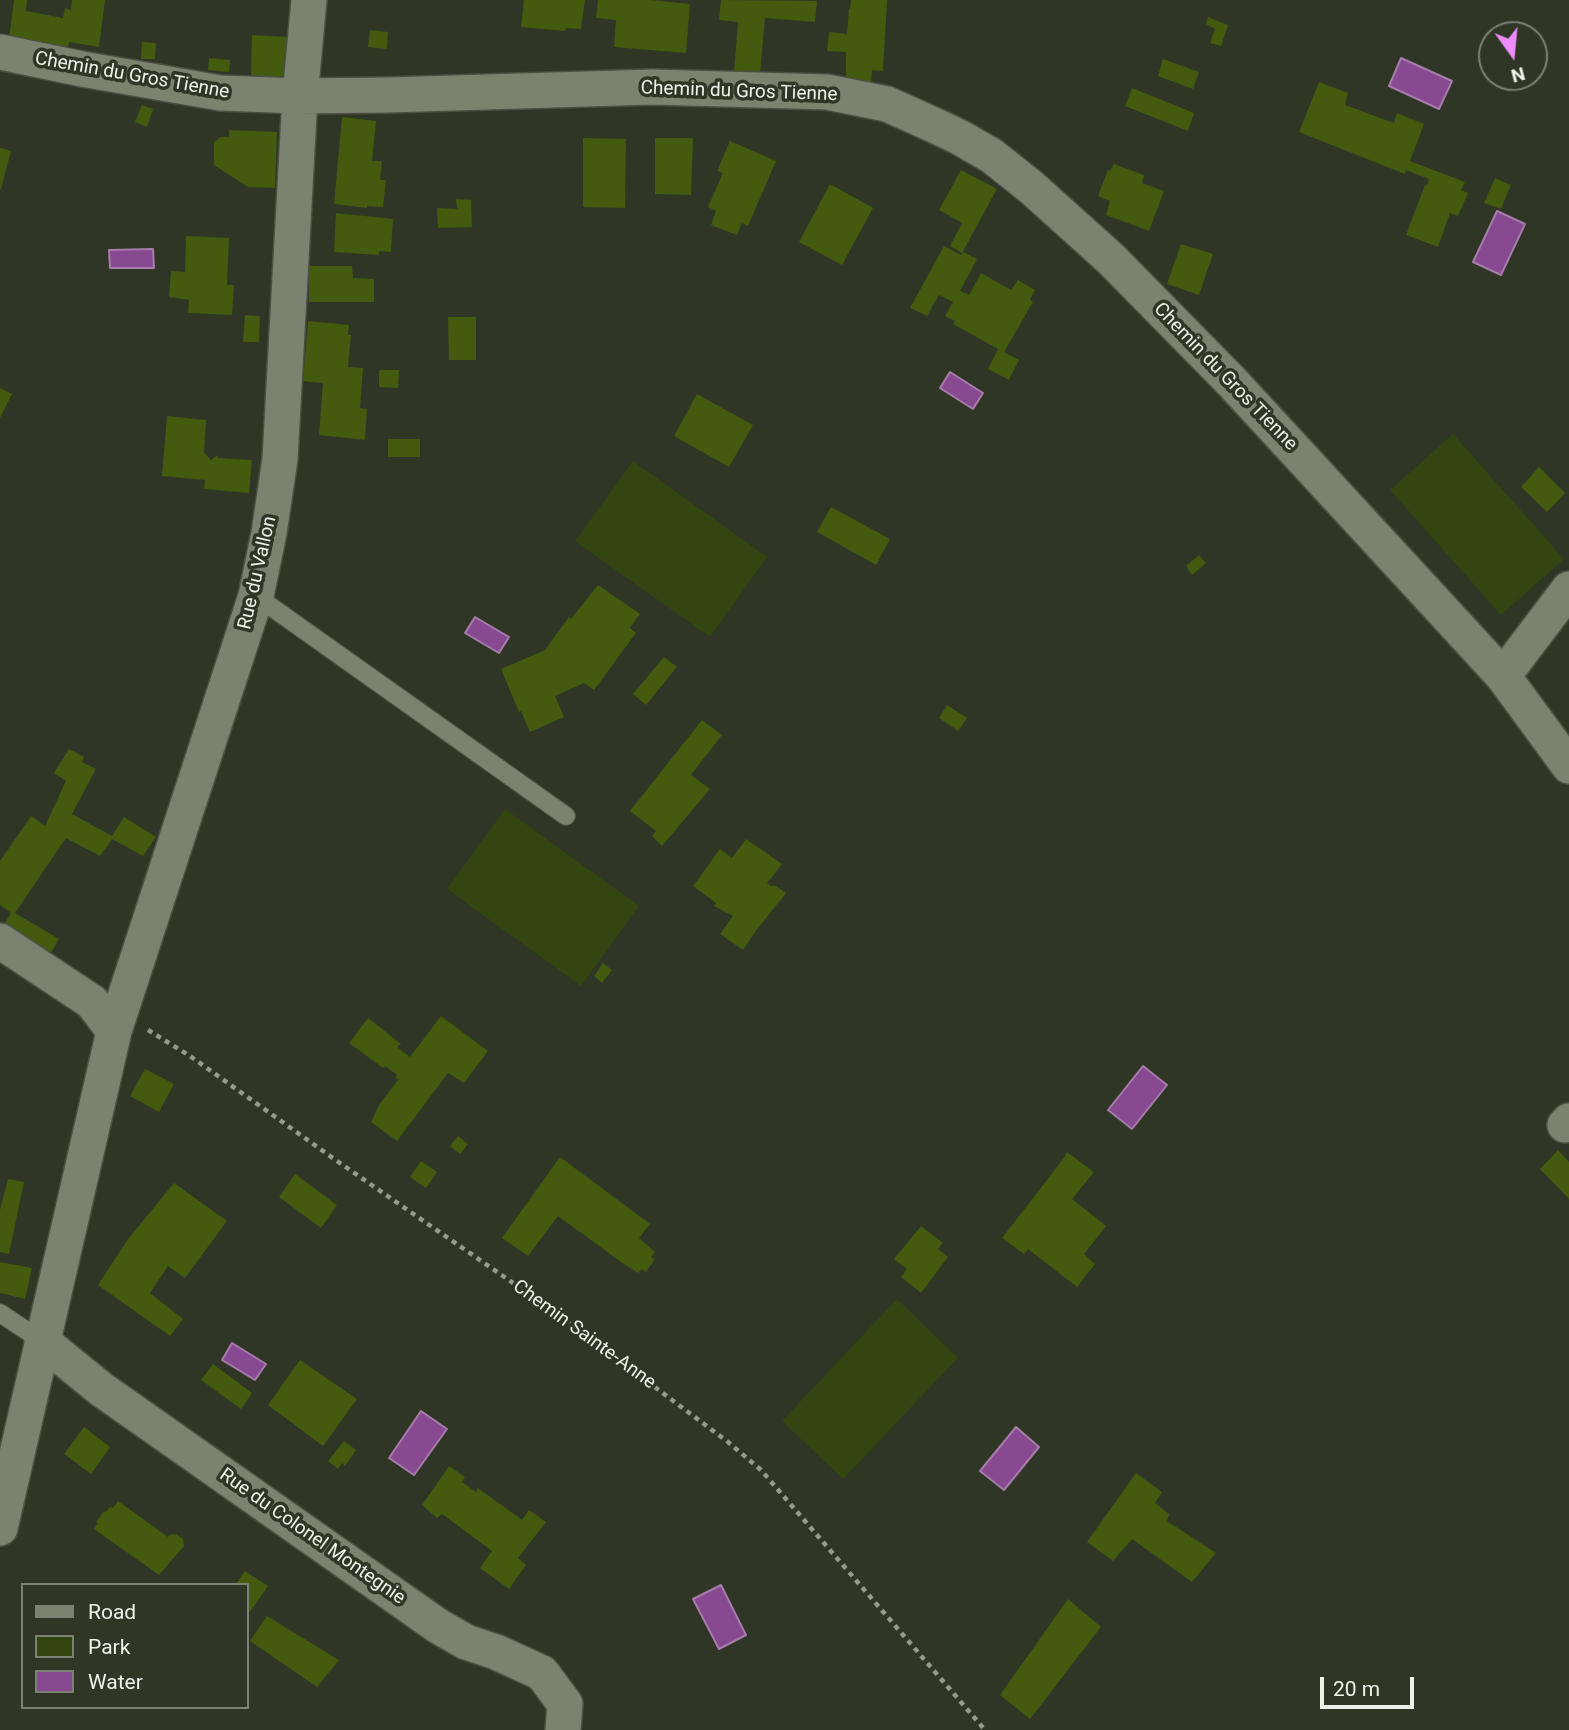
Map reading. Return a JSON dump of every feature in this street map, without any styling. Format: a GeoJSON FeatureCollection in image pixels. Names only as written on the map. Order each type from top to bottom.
{"type":"FeatureCollection","features":[{"type":"Feature","properties":{"kind":"street","name":"Rue du Vallon"},"geometry":{"type":"LineString","coordinates":[[117,1021],[256,596],[269,533],[280,459],[300,96],[309,0]]}},
{"type":"Feature","properties":{"kind":"street","name":"Chemin du Gros Tienne"},"geometry":{"type":"LineString","coordinates":[[0,52],[220,93],[300,96],[652,86],[827,92],[887,104],[961,138],[992,156],[1111,258],[1232,382],[1503,676],[1569,766]]}},
{"type":"Feature","properties":{"kind":"street"},"geometry":{"type":"LineString","coordinates":[[1503,676],[1569,589]]}},
{"type":"Feature","properties":{"kind":"street"},"geometry":{"type":"LineString","coordinates":[[0,942],[117,1021],[0,1528]]}},
{"type":"Feature","properties":{"kind":"street","name":"Rue du Colonel Montegnie"},"geometry":{"type":"LineString","coordinates":[[42,1341],[113,1396],[438,1626],[466,1642],[542,1673],[565,1704],[563,1730]]}},
{"type":"Feature","properties":{"kind":"lane"},"geometry":{"type":"LineString","coordinates":[[256,596],[566,816]]}},
{"type":"Feature","properties":{"kind":"lane"},"geometry":{"type":"LineString","coordinates":[[0,1313],[42,1341]]}},
{"type":"Feature","properties":{"kind":"path","name":"Chemin Sainte-Anne"},"geometry":{"type":"LineString","coordinates":[[117,1021],[190,1056],[552,1310],[728,1442],[761,1470],[985,1730]]}},
{"type":"Feature","properties":{"kind":"green space"},"geometry":{"type":"Polygon","coordinates":[[[1453,434],[1564,559],[1501,615],[1390,490],[1453,434]]]}},
{"type":"Feature","properties":{"kind":"green space"},"geometry":{"type":"Polygon","coordinates":[[[633,461],[767,557],[710,637],[575,541],[633,461]]]}},
{"type":"Feature","properties":{"kind":"green space"},"geometry":{"type":"Polygon","coordinates":[[[505,809],[639,906],[581,986],[447,889],[505,809]]]}},
{"type":"Feature","properties":{"kind":"green space"},"geometry":{"type":"Polygon","coordinates":[[[897,1299],[958,1358],[843,1479],[782,1421],[897,1299]]]}},
{"type":"Feature","properties":{"kind":"water"},"geometry":{"type":"Polygon","coordinates":[[[1401,58],[1452,81],[1439,109],[1389,86],[1401,58]]]}},
{"type":"Feature","properties":{"kind":"water"},"geometry":{"type":"Polygon","coordinates":[[[1497,211],[1525,224],[1501,275],[1473,262],[1497,211]]]}},
{"type":"Feature","properties":{"kind":"water"},"geometry":{"type":"Polygon","coordinates":[[[153,249],[154,268],[110,268],[109,250],[153,249]]]}},
{"type":"Feature","properties":{"kind":"water"},"geometry":{"type":"Polygon","coordinates":[[[950,372],[983,393],[973,409],[940,388],[950,372]]]}},
{"type":"Feature","properties":{"kind":"water"},"geometry":{"type":"Polygon","coordinates":[[[475,617],[509,637],[499,653],[465,633],[475,617]]]}},
{"type":"Feature","properties":{"kind":"water"},"geometry":{"type":"Polygon","coordinates":[[[1143,1066],[1167,1085],[1132,1129],[1108,1110],[1143,1066]]]}},
{"type":"Feature","properties":{"kind":"water"},"geometry":{"type":"Polygon","coordinates":[[[232,1343],[266,1364],[255,1380],[222,1360],[232,1343]]]}},
{"type":"Feature","properties":{"kind":"water"},"geometry":{"type":"Polygon","coordinates":[[[421,1411],[447,1429],[414,1475],[389,1458],[421,1411]]]}},
{"type":"Feature","properties":{"kind":"water"},"geometry":{"type":"Polygon","coordinates":[[[1016,1427],[1039,1447],[1004,1490],[980,1471],[1016,1427]]]}},
{"type":"Feature","properties":{"kind":"water"},"geometry":{"type":"Polygon","coordinates":[[[721,1585],[746,1635],[719,1649],[693,1599],[721,1585]]]}},
{"type":"Feature","properties":{"kind":"building"},"geometry":{"type":"Polygon","coordinates":[[[14,0],[27,0],[26,11],[63,18],[65,8],[71,10],[72,0],[105,0],[99,47],[69,42],[67,50],[9,39],[14,0]]]}},
{"type":"Feature","properties":{"kind":"building"},"geometry":{"type":"Polygon","coordinates":[[[524,0],[585,0],[581,29],[566,28],[565,31],[521,27],[524,0]]]}},
{"type":"Feature","properties":{"kind":"building"},"geometry":{"type":"Polygon","coordinates":[[[598,0],[651,0],[690,4],[686,53],[614,47],[616,20],[596,18],[598,0]]]}},
{"type":"Feature","properties":{"kind":"building"},"geometry":{"type":"Polygon","coordinates":[[[721,0],[817,1],[815,22],[765,18],[760,74],[734,72],[738,22],[719,20],[721,0]]]}},
{"type":"Feature","properties":{"kind":"building"},"geometry":{"type":"Polygon","coordinates":[[[851,0],[887,0],[883,71],[872,70],[871,83],[846,81],[846,52],[827,51],[829,32],[847,34],[851,0]]]}},
{"type":"Feature","properties":{"kind":"building"},"geometry":{"type":"Polygon","coordinates":[[[1208,17],[1228,25],[1221,46],[1210,43],[1215,29],[1206,24],[1208,17]]]}},
{"type":"Feature","properties":{"kind":"building"},"geometry":{"type":"Polygon","coordinates":[[[370,30],[388,32],[387,49],[368,47],[370,30]]]}},
{"type":"Feature","properties":{"kind":"building"},"geometry":{"type":"Polygon","coordinates":[[[252,35],[288,37],[284,78],[251,75],[252,35]]]}},
{"type":"Feature","properties":{"kind":"building"},"geometry":{"type":"Polygon","coordinates":[[[142,42],[156,43],[155,59],[141,59],[142,42]]]}},
{"type":"Feature","properties":{"kind":"building"},"geometry":{"type":"Polygon","coordinates":[[[209,58],[230,60],[229,72],[208,70],[209,58]]]}},
{"type":"Feature","properties":{"kind":"building"},"geometry":{"type":"Polygon","coordinates":[[[1163,59],[1199,72],[1193,89],[1158,76],[1163,59]]]}},
{"type":"Feature","properties":{"kind":"building"},"geometry":{"type":"Polygon","coordinates":[[[1319,82],[1348,93],[1345,105],[1394,123],[1397,113],[1424,124],[1410,161],[1465,182],[1461,190],[1468,193],[1458,216],[1450,213],[1438,247],[1406,235],[1429,179],[1406,170],[1405,174],[1299,132],[1319,82]]]}},
{"type":"Feature","properties":{"kind":"building"},"geometry":{"type":"Polygon","coordinates":[[[1132,88],[1194,113],[1188,131],[1125,106],[1132,88]]]}},
{"type":"Feature","properties":{"kind":"building"},"geometry":{"type":"Polygon","coordinates":[[[142,105],[153,109],[147,127],[135,122],[142,105]]]}},
{"type":"Feature","properties":{"kind":"building"},"geometry":{"type":"Polygon","coordinates":[[[342,117],[376,121],[372,161],[382,161],[380,180],[386,180],[383,207],[334,204],[342,117]]]}},
{"type":"Feature","properties":{"kind":"building"},"geometry":{"type":"Polygon","coordinates":[[[229,130],[277,132],[275,188],[248,187],[214,165],[214,142],[221,137],[229,137],[229,130]]]}},
{"type":"Feature","properties":{"kind":"building"},"geometry":{"type":"Polygon","coordinates":[[[583,138],[626,139],[625,208],[583,207],[583,138]]]}},
{"type":"Feature","properties":{"kind":"building"},"geometry":{"type":"Polygon","coordinates":[[[655,138],[693,138],[691,195],[655,194],[655,138]]]}},
{"type":"Feature","properties":{"kind":"building"},"geometry":{"type":"Polygon","coordinates":[[[730,141],[776,161],[748,226],[742,223],[737,235],[711,225],[716,211],[708,207],[723,173],[717,171],[730,141]]]}},
{"type":"Feature","properties":{"kind":"building"},"geometry":{"type":"Polygon","coordinates":[[[0,148],[11,151],[1,189],[0,189],[0,148]]]}},
{"type":"Feature","properties":{"kind":"building"},"geometry":{"type":"Polygon","coordinates":[[[1114,164],[1144,175],[1142,183],[1164,191],[1149,231],[1106,215],[1110,201],[1098,196],[1108,170],[1110,171],[1114,164]]]}},
{"type":"Feature","properties":{"kind":"building"},"geometry":{"type":"Polygon","coordinates":[[[961,170],[997,189],[962,253],[950,246],[962,223],[939,210],[961,170]]]}},
{"type":"Feature","properties":{"kind":"building"},"geometry":{"type":"Polygon","coordinates":[[[1495,178],[1511,185],[1501,209],[1484,203],[1495,178]]]}},
{"type":"Feature","properties":{"kind":"building"},"geometry":{"type":"Polygon","coordinates":[[[830,184],[873,208],[842,265],[799,242],[830,184]]]}},
{"type":"Feature","properties":{"kind":"building"},"geometry":{"type":"Polygon","coordinates":[[[456,199],[471,200],[472,227],[438,228],[437,208],[457,209],[456,199]]]}},
{"type":"Feature","properties":{"kind":"building"},"geometry":{"type":"Polygon","coordinates":[[[336,213],[393,219],[391,252],[379,251],[379,255],[334,252],[336,213]]]}},
{"type":"Feature","properties":{"kind":"building"},"geometry":{"type":"Polygon","coordinates":[[[186,236],[229,238],[227,285],[234,285],[232,315],[188,313],[189,300],[169,297],[171,271],[185,272],[186,236]]]}},
{"type":"Feature","properties":{"kind":"building"},"geometry":{"type":"Polygon","coordinates":[[[1181,244],[1213,254],[1199,295],[1167,284],[1181,244]]]}},
{"type":"Feature","properties":{"kind":"building"},"geometry":{"type":"Polygon","coordinates":[[[944,246],[961,255],[963,252],[977,259],[960,291],[969,295],[981,273],[1011,290],[1018,280],[1035,290],[1030,300],[1033,302],[1004,352],[1019,360],[1009,380],[988,369],[998,349],[953,324],[955,321],[945,316],[953,302],[939,295],[927,316],[910,308],[944,246]]]}},
{"type":"Feature","properties":{"kind":"building"},"geometry":{"type":"Polygon","coordinates":[[[309,266],[352,266],[353,278],[374,279],[374,302],[309,302],[309,266]]]}},
{"type":"Feature","properties":{"kind":"building"},"geometry":{"type":"Polygon","coordinates":[[[245,315],[260,316],[259,342],[243,342],[245,315]]]}},
{"type":"Feature","properties":{"kind":"building"},"geometry":{"type":"Polygon","coordinates":[[[448,317],[476,317],[476,360],[449,360],[448,317]]]}},
{"type":"Feature","properties":{"kind":"building"},"geometry":{"type":"Polygon","coordinates":[[[308,321],[349,325],[348,335],[351,335],[348,367],[363,368],[360,408],[367,409],[365,440],[319,435],[323,383],[303,381],[308,321]]]}},
{"type":"Feature","properties":{"kind":"building"},"geometry":{"type":"Polygon","coordinates":[[[379,370],[399,370],[398,388],[379,387],[379,370]]]}},
{"type":"Feature","properties":{"kind":"building"},"geometry":{"type":"Polygon","coordinates":[[[0,388],[12,394],[0,418],[0,388]]]}},
{"type":"Feature","properties":{"kind":"building"},"geometry":{"type":"Polygon","coordinates":[[[697,394],[753,425],[729,467],[674,436],[697,394]]]}},
{"type":"Feature","properties":{"kind":"building"},"geometry":{"type":"Polygon","coordinates":[[[167,416],[206,420],[204,452],[211,460],[218,455],[218,458],[252,460],[249,493],[204,489],[205,480],[162,476],[167,416]]]}},
{"type":"Feature","properties":{"kind":"building"},"geometry":{"type":"Polygon","coordinates":[[[388,439],[420,439],[420,457],[388,457],[388,439]]]}},
{"type":"Feature","properties":{"kind":"building"},"geometry":{"type":"Polygon","coordinates":[[[1539,467],[1565,493],[1547,512],[1521,487],[1539,467]]]}},
{"type":"Feature","properties":{"kind":"building"},"geometry":{"type":"Polygon","coordinates":[[[831,507],[890,539],[876,565],[817,532],[831,507]]]}},
{"type":"Feature","properties":{"kind":"building"},"geometry":{"type":"Polygon","coordinates":[[[1199,555],[1206,563],[1192,575],[1186,566],[1199,555]]]}},
{"type":"Feature","properties":{"kind":"building"},"geometry":{"type":"Polygon","coordinates":[[[598,585],[640,614],[630,628],[636,633],[594,690],[584,683],[555,696],[564,717],[530,732],[501,669],[545,650],[569,617],[571,619],[598,585]]]}},
{"type":"Feature","properties":{"kind":"building"},"geometry":{"type":"Polygon","coordinates":[[[664,657],[677,667],[646,705],[633,694],[664,657]]]}},
{"type":"Feature","properties":{"kind":"building"},"geometry":{"type":"Polygon","coordinates":[[[947,705],[967,718],[958,731],[939,718],[947,705]]]}},
{"type":"Feature","properties":{"kind":"building"},"geometry":{"type":"Polygon","coordinates":[[[702,720],[722,735],[691,775],[710,789],[662,846],[652,836],[656,831],[630,811],[702,720]]]}},
{"type":"Feature","properties":{"kind":"building"},"geometry":{"type":"Polygon","coordinates":[[[69,749],[84,757],[82,762],[96,769],[72,814],[112,836],[124,817],[156,837],[143,856],[112,839],[100,856],[66,838],[15,913],[59,939],[49,956],[2,928],[11,913],[0,905],[0,861],[31,816],[45,826],[66,781],[54,773],[69,749]]]}},
{"type":"Feature","properties":{"kind":"building"},"geometry":{"type":"Polygon","coordinates":[[[746,839],[782,864],[767,883],[786,893],[743,950],[720,934],[733,916],[714,906],[716,903],[693,886],[720,849],[732,858],[746,839]]]}},
{"type":"Feature","properties":{"kind":"building"},"geometry":{"type":"Polygon","coordinates":[[[603,963],[612,970],[602,983],[594,976],[603,963]]]}},
{"type":"Feature","properties":{"kind":"building"},"geometry":{"type":"Polygon","coordinates":[[[441,1016],[488,1051],[464,1083],[448,1073],[397,1141],[371,1122],[379,1105],[399,1079],[385,1066],[383,1068],[349,1043],[368,1018],[401,1044],[397,1047],[410,1057],[441,1016]]]}},
{"type":"Feature","properties":{"kind":"building"},"geometry":{"type":"Polygon","coordinates":[[[145,1069],[174,1084],[159,1112],[130,1096],[145,1069]]]}},
{"type":"Feature","properties":{"kind":"building"},"geometry":{"type":"Polygon","coordinates":[[[458,1136],[468,1144],[460,1154],[450,1146],[458,1136]]]}},
{"type":"Feature","properties":{"kind":"building"},"geometry":{"type":"Polygon","coordinates":[[[1558,1150],[1569,1162],[1569,1199],[1540,1169],[1558,1150]]]}},
{"type":"Feature","properties":{"kind":"building"},"geometry":{"type":"Polygon","coordinates":[[[1067,1152],[1094,1172],[1072,1199],[1106,1226],[1084,1254],[1095,1264],[1077,1287],[1028,1249],[1024,1254],[1002,1238],[1067,1152]]]}},
{"type":"Feature","properties":{"kind":"building"},"geometry":{"type":"Polygon","coordinates":[[[560,1157],[650,1224],[639,1238],[655,1252],[651,1257],[655,1259],[646,1272],[642,1269],[638,1273],[558,1216],[528,1256],[502,1238],[560,1157]]]}},
{"type":"Feature","properties":{"kind":"building"},"geometry":{"type":"Polygon","coordinates":[[[421,1161],[437,1172],[426,1188],[410,1177],[421,1161]]]}},
{"type":"Feature","properties":{"kind":"building"},"geometry":{"type":"Polygon","coordinates":[[[295,1174],[337,1205],[321,1228],[279,1197],[295,1174]]]}},
{"type":"Feature","properties":{"kind":"building"},"geometry":{"type":"Polygon","coordinates":[[[8,1179],[24,1182],[9,1254],[0,1252],[0,1210],[8,1179]]]}},
{"type":"Feature","properties":{"kind":"building"},"geometry":{"type":"Polygon","coordinates":[[[174,1183],[227,1221],[185,1278],[168,1266],[150,1293],[183,1319],[170,1336],[98,1285],[128,1239],[174,1183]]]}},
{"type":"Feature","properties":{"kind":"building"},"geometry":{"type":"Polygon","coordinates":[[[921,1226],[943,1243],[938,1249],[948,1257],[921,1293],[901,1277],[907,1269],[894,1259],[921,1226]]]}},
{"type":"Feature","properties":{"kind":"building"},"geometry":{"type":"Polygon","coordinates":[[[0,1262],[32,1268],[25,1299],[0,1293],[0,1262]]]}},
{"type":"Feature","properties":{"kind":"building"},"geometry":{"type":"Polygon","coordinates":[[[300,1360],[357,1399],[323,1446],[268,1405],[300,1360]]]}},
{"type":"Feature","properties":{"kind":"building"},"geometry":{"type":"Polygon","coordinates":[[[213,1364],[252,1393],[241,1409],[201,1380],[213,1364]]]}},
{"type":"Feature","properties":{"kind":"building"},"geometry":{"type":"Polygon","coordinates":[[[84,1427],[110,1447],[91,1474],[64,1454],[84,1427]]]}},
{"type":"Feature","properties":{"kind":"building"},"geometry":{"type":"Polygon","coordinates":[[[344,1441],[356,1450],[345,1466],[342,1463],[338,1469],[328,1461],[344,1441]]]}},
{"type":"Feature","properties":{"kind":"building"},"geometry":{"type":"Polygon","coordinates":[[[449,1466],[465,1477],[462,1482],[476,1492],[478,1488],[522,1520],[529,1510],[546,1522],[518,1558],[526,1565],[509,1589],[480,1568],[492,1551],[442,1514],[437,1518],[422,1505],[449,1466]]]}},
{"type":"Feature","properties":{"kind":"building"},"geometry":{"type":"Polygon","coordinates":[[[1136,1473],[1162,1492],[1155,1503],[1169,1514],[1167,1521],[1216,1553],[1192,1582],[1132,1539],[1113,1561],[1087,1542],[1136,1473]]]}},
{"type":"Feature","properties":{"kind":"building"},"geometry":{"type":"Polygon","coordinates":[[[118,1501],[168,1537],[176,1534],[183,1539],[184,1546],[159,1575],[94,1529],[103,1512],[113,1508],[118,1501]]]}},
{"type":"Feature","properties":{"kind":"building"},"geometry":{"type":"Polygon","coordinates":[[[245,1571],[268,1586],[250,1612],[248,1583],[236,1583],[245,1571]]]}},
{"type":"Feature","properties":{"kind":"building"},"geometry":{"type":"Polygon","coordinates":[[[1068,1599],[1101,1627],[1030,1719],[1000,1695],[1068,1599]]]}},
{"type":"Feature","properties":{"kind":"building"},"geometry":{"type":"Polygon","coordinates":[[[267,1616],[339,1660],[317,1687],[250,1641],[267,1616]]]}}]}
